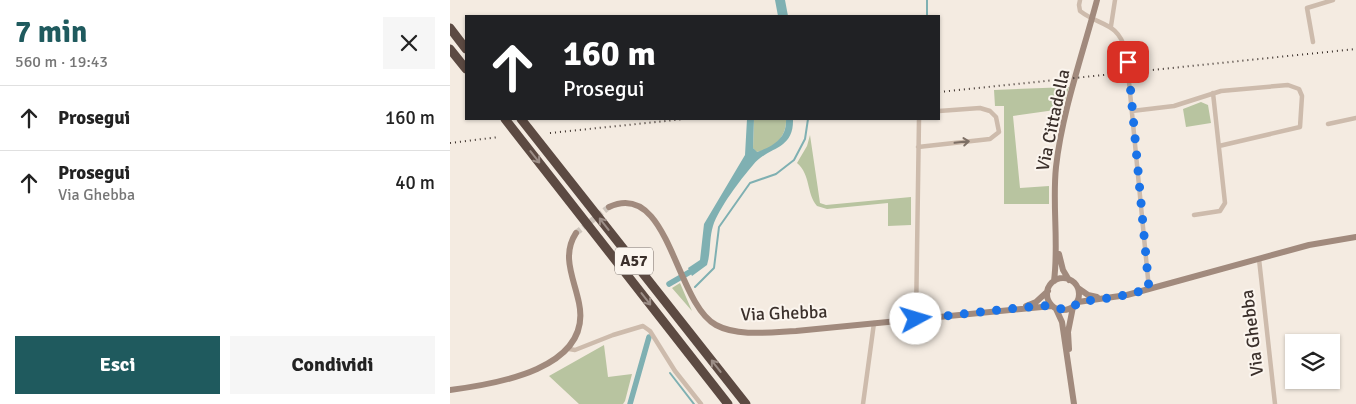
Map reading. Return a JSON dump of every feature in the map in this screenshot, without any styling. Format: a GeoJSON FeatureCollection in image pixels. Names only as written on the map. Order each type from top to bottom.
{"type":"FeatureCollection","features":[{"type":"Feature","properties":{"kind":"highway"},"geometry":{"type":"LineString","coordinates":[[450,28],[465,47]]}},
{"type":"Feature","properties":{"kind":"highway"},"geometry":{"type":"LineString","coordinates":[[450,49],[465,69]]}},
{"type":"Feature","properties":{"kind":"highway","name":"A57"},"geometry":{"type":"LineString","coordinates":[[506,120],[728,404]]}},
{"type":"Feature","properties":{"kind":"highway","name":"A57"},"geometry":{"type":"LineString","coordinates":[[523,120],[746,404]]}},
{"type":"Feature","properties":{"kind":"street"},"geometry":{"type":"LineString","coordinates":[[1080,0],[1079,8],[1082,12],[1112,26],[1122,37],[1126,51],[1149,289]]}},
{"type":"Feature","properties":{"kind":"street","name":"Via Cittadella"},"geometry":{"type":"LineString","coordinates":[[1054,281],[1057,248],[1054,211],[1056,167],[1064,124],[1097,0]]}},
{"type":"Feature","properties":{"kind":"street"},"geometry":{"type":"LineString","coordinates":[[1112,26],[1115,0]]}},
{"type":"Feature","properties":{"kind":"street"},"geometry":{"type":"LineString","coordinates":[[1313,42],[1307,8],[1333,0]]}},
{"type":"Feature","properties":{"kind":"street"},"geometry":{"type":"LineString","coordinates":[[1132,111],[1174,106],[1221,91],[1288,85],[1297,87],[1302,96],[1302,125],[1298,129],[1219,146]]}},
{"type":"Feature","properties":{"kind":"street"},"geometry":{"type":"LineString","coordinates":[[1194,215],[1220,211],[1224,207],[1212,94]]}},
{"type":"Feature","properties":{"kind":"street"},"geometry":{"type":"LineString","coordinates":[[918,145],[990,140],[998,132],[996,117],[986,110],[940,111]]}},
{"type":"Feature","properties":{"kind":"street"},"geometry":{"type":"LineString","coordinates":[[1328,124],[1356,118]]}},
{"type":"Feature","properties":{"kind":"street"},"geometry":{"type":"LineString","coordinates":[[916,319],[919,120]]}},
{"type":"Feature","properties":{"kind":"street","name":"Via Ghebba"},"geometry":{"type":"LineString","coordinates":[[609,207],[623,203],[633,203],[650,213],[664,237],[685,286],[714,325],[732,330],[786,331],[1018,308],[1054,307]]}},
{"type":"Feature","properties":{"kind":"street"},"geometry":{"type":"LineString","coordinates":[[450,390],[508,380],[555,359],[569,349],[580,321],[579,303],[568,255],[571,240],[576,233]]}},
{"type":"Feature","properties":{"kind":"street","name":"Via Ghebba"},"geometry":{"type":"LineString","coordinates":[[1076,304],[1149,289],[1329,240],[1356,237]]}},
{"type":"Feature","properties":{"kind":"street","name":"Via Cittadella"},"geometry":{"type":"LineString","coordinates":[[1057,248],[1063,270],[1069,280]]}},
{"type":"Feature","properties":{"kind":"street","name":"Via Ghebba"},"geometry":{"type":"LineString","coordinates":[[1259,259],[1275,404]]}},
{"type":"Feature","properties":{"kind":"street"},"geometry":{"type":"LineString","coordinates":[[1068,355],[1068,332],[1076,304],[1078,288],[1069,280],[1054,281],[1048,291],[1048,299],[1060,315],[1068,355],[1074,404]]}},
{"type":"Feature","properties":{"kind":"street","name":"Via Ghebba"},"geometry":{"type":"LineString","coordinates":[[1078,288],[1088,295],[1108,298]]}},
{"type":"Feature","properties":{"kind":"street","name":"Via Ghebba"},"geometry":{"type":"LineString","coordinates":[[1018,308],[1036,302],[1048,291]]}},
{"type":"Feature","properties":{"kind":"street"},"geometry":{"type":"LineString","coordinates":[[1054,307],[1064,310],[1076,304]]}},
{"type":"Feature","properties":{"kind":"street"},"geometry":{"type":"LineString","coordinates":[[863,404],[874,323]]}},
{"type":"Feature","properties":{"kind":"street"},"geometry":{"type":"LineString","coordinates":[[569,349],[575,350],[643,326],[650,331],[675,371],[701,404]]}},
{"type":"Feature","properties":{"kind":"green space"},"geometry":{"type":"Polygon","coordinates":[[[1069,87],[1062,109],[1013,116],[1020,188],[1049,186],[1049,204],[1004,204],[1004,106],[995,106],[994,90],[1069,87]]]}},
{"type":"Feature","properties":{"kind":"green space"},"geometry":{"type":"Polygon","coordinates":[[[1201,102],[1208,105],[1211,123],[1186,127],[1183,109],[1201,102]]]}},
{"type":"Feature","properties":{"kind":"green space"},"geometry":{"type":"Polygon","coordinates":[[[754,120],[786,120],[786,126],[778,142],[762,151],[756,152],[753,148],[754,120]]]}},
{"type":"Feature","properties":{"kind":"green space"},"geometry":{"type":"Polygon","coordinates":[[[810,135],[820,203],[826,205],[911,197],[911,225],[888,226],[888,203],[827,209],[817,206],[811,195],[807,178],[797,163],[807,146],[810,135]]]}},
{"type":"Feature","properties":{"kind":"green space"},"geometry":{"type":"Polygon","coordinates":[[[680,283],[692,311],[672,288],[680,283]]]}},
{"type":"Feature","properties":{"kind":"green space"},"geometry":{"type":"Polygon","coordinates":[[[604,345],[608,377],[632,374],[625,401],[623,404],[579,404],[549,376],[604,345]]]}},
{"type":"Feature","properties":{"kind":"water"},"geometry":{"type":"Polygon","coordinates":[[[775,0],[785,0],[788,15],[778,15],[775,0]]]}},
{"type":"Feature","properties":{"kind":"water"},"geometry":{"type":"Polygon","coordinates":[[[747,120],[754,120],[753,148],[757,152],[774,144],[782,136],[786,120],[793,120],[792,129],[785,143],[759,159],[730,194],[713,226],[707,265],[692,276],[688,268],[700,260],[704,224],[745,155],[747,120]]]}},
{"type":"Feature","properties":{"kind":"waterway"},"geometry":{"type":"LineString","coordinates":[[927,0],[927,15]]}},
{"type":"Feature","properties":{"kind":"waterway"},"geometry":{"type":"LineString","coordinates":[[695,287],[714,268],[719,227],[750,183],[776,174],[794,160],[805,139],[808,120]]}},
{"type":"Feature","properties":{"kind":"waterway"},"geometry":{"type":"LineString","coordinates":[[669,284],[695,269]]}},
{"type":"Feature","properties":{"kind":"waterway"},"geometry":{"type":"LineString","coordinates":[[630,404],[649,337]]}},
{"type":"Feature","properties":{"kind":"waterway"},"geometry":{"type":"LineString","coordinates":[[670,373],[694,404]]}},
{"type":"Feature","properties":{"kind":"tunnel"},"geometry":{"type":"LineString","coordinates":[[576,233],[609,207]]}},
{"type":"Feature","properties":{"kind":"railway"},"geometry":{"type":"LineString","coordinates":[[940,92],[1356,49]]}},
{"type":"Feature","properties":{"kind":"railway"},"geometry":{"type":"LineString","coordinates":[[550,133],[675,120]]}},
{"type":"Feature","properties":{"kind":"railway"},"geometry":{"type":"LineString","coordinates":[[450,143],[499,137]]}},
{"type":"Feature","properties":{"kind":"route"},"geometry":{"type":"LineString","coordinates":[[916,319],[1043,306],[1052,306],[1056,309],[1064,310],[1073,307],[1078,302],[1117,297],[1149,289],[1128,62]]}}]}
